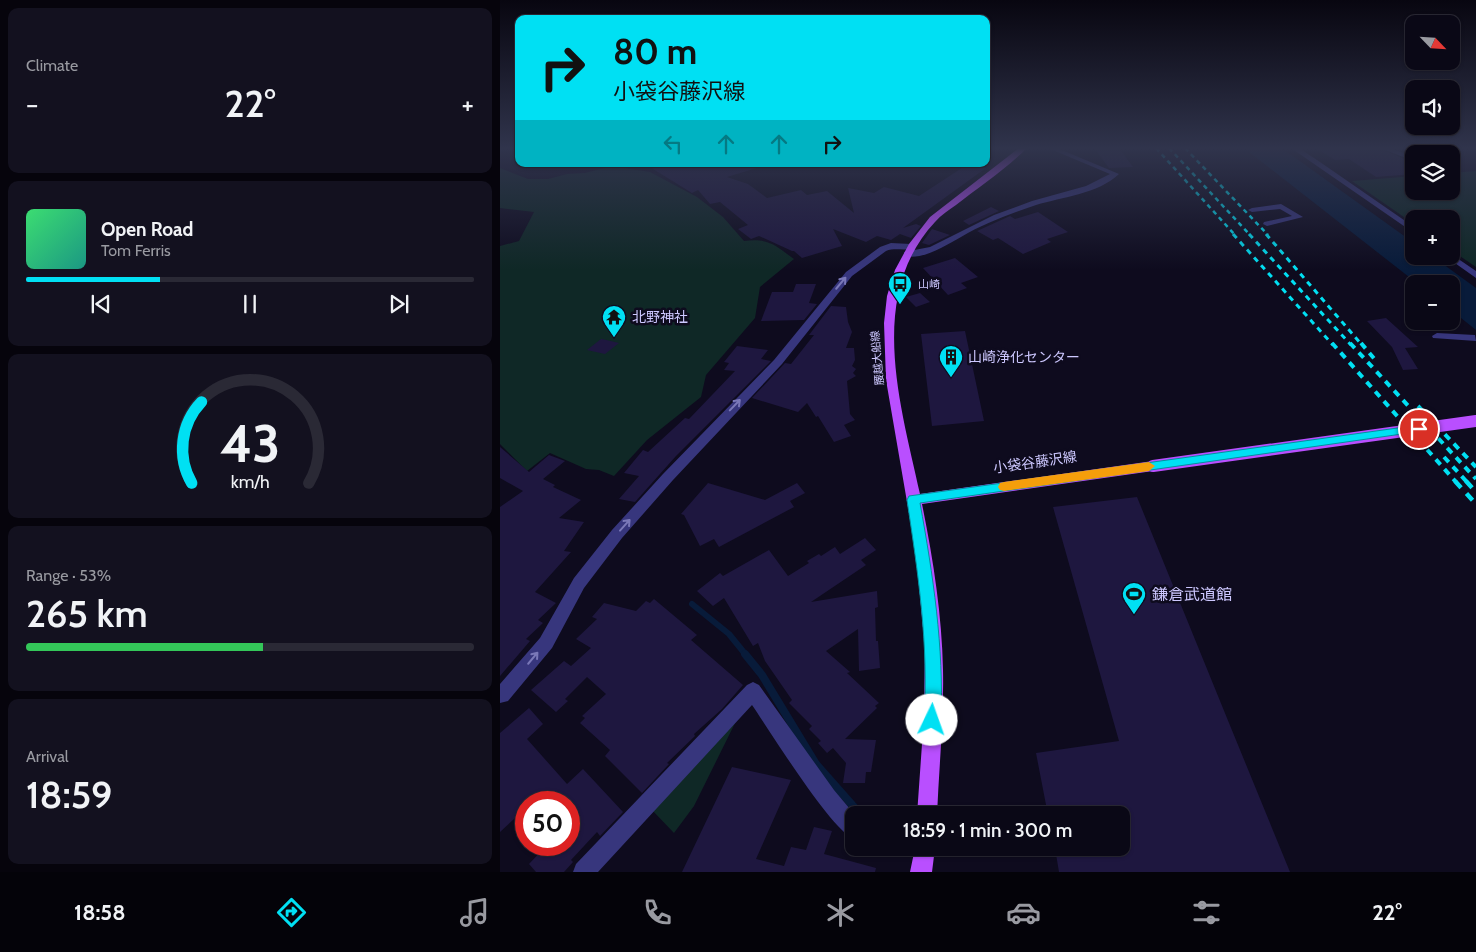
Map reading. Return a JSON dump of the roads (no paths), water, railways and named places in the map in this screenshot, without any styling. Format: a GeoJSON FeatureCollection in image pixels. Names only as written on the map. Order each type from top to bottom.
{"type":"FeatureCollection","features":[{"type":"Feature","properties":{"kind":"main road","name":"腰越大船線"},"geometry":{"type":"LineString","coordinates":[[913,500],[889,373],[887,321],[891,294],[909,250],[922,231],[933,219],[974,189]]}},
{"type":"Feature","properties":{"kind":"main road","name":"小袋谷藤沢線"},"geometry":{"type":"LineString","coordinates":[[913,500],[1476,421]]}},
{"type":"Feature","properties":{"kind":"main road"},"geometry":{"type":"LineString","coordinates":[[913,500],[928,591],[934,682],[927,806]]}},
{"type":"Feature","properties":{"kind":"main road"},"geometry":{"type":"LineString","coordinates":[[921,872],[924,856]]}},
{"type":"Feature","properties":{"kind":"street"},"geometry":{"type":"LineString","coordinates":[[501,696],[546,643],[579,583],[617,534],[778,362],[848,274],[891,246],[909,250],[919,255],[974,226],[1084,189]]}},
{"type":"Feature","properties":{"kind":"street"},"geometry":{"type":"LineString","coordinates":[[1353,189],[1405,225]]}},
{"type":"Feature","properties":{"kind":"street"},"geometry":{"type":"LineString","coordinates":[[1252,210],[1279,205],[1299,216],[1268,224]]}},
{"type":"Feature","properties":{"kind":"street"},"geometry":{"type":"LineString","coordinates":[[1460,264],[1476,275]]}},
{"type":"Feature","properties":{"kind":"street"},"geometry":{"type":"LineString","coordinates":[[1437,336],[1475,338]]}},
{"type":"Feature","properties":{"kind":"street"},"geometry":{"type":"LineString","coordinates":[[584,872],[753,691],[827,797],[845,818]]}},
{"type":"Feature","properties":{"kind":"water"},"geometry":{"type":"Polygon","coordinates":[[[1296,189],[1338,189],[1405,237],[1405,265],[1444,265],[1458,275],[1406,275],[1296,189]]]}},
{"type":"Feature","properties":{"kind":"water"},"geometry":{"type":"Polygon","coordinates":[[[1460,276],[1476,288],[1476,330],[1460,317],[1460,276]]]}},
{"type":"Feature","properties":{"kind":"waterway"},"geometry":{"type":"LineString","coordinates":[[692,604],[729,634],[746,655]]}},
{"type":"Feature","properties":{"kind":"waterway"},"geometry":{"type":"LineString","coordinates":[[745,654],[762,675],[816,764],[853,806]]}},
{"type":"Feature","properties":{"kind":"railway"},"geometry":{"type":"LineString","coordinates":[[1193,189],[1235,235]]}},
{"type":"Feature","properties":{"kind":"railway"},"geometry":{"type":"LineString","coordinates":[[1207,189],[1250,235]]}},
{"type":"Feature","properties":{"kind":"railway"},"geometry":{"type":"LineString","coordinates":[[1224,189],[1268,235]]}},
{"type":"Feature","properties":{"kind":"railway"},"geometry":{"type":"LineString","coordinates":[[1233,234],[1333,345]]}},
{"type":"Feature","properties":{"kind":"railway"},"geometry":{"type":"LineString","coordinates":[[1249,234],[1351,345]]}},
{"type":"Feature","properties":{"kind":"railway"},"geometry":{"type":"LineString","coordinates":[[1266,234],[1362,345]]}},
{"type":"Feature","properties":{"kind":"railway"},"geometry":{"type":"LineString","coordinates":[[1332,343],[1456,482]]}},
{"type":"Feature","properties":{"kind":"railway"},"geometry":{"type":"LineString","coordinates":[[1350,343],[1476,479]]}},
{"type":"Feature","properties":{"kind":"railway"},"geometry":{"type":"LineString","coordinates":[[1361,343],[1377,362]]}},
{"type":"Feature","properties":{"kind":"railway"},"geometry":{"type":"LineString","coordinates":[[1418,406],[1476,467]]}},
{"type":"Feature","properties":{"kind":"railway"},"geometry":{"type":"LineString","coordinates":[[1444,457],[1467,482]]}},
{"type":"Feature","properties":{"kind":"railway"},"geometry":{"type":"LineString","coordinates":[[1455,481],[1476,504]]}},
{"type":"Feature","properties":{"kind":"railway"},"geometry":{"type":"LineString","coordinates":[[1466,481],[1476,492]]}},
{"type":"Feature","properties":{"kind":"place","name":"山崎"},"geometry":{"type":"Point","coordinates":[900,305]}},
{"type":"Feature","properties":{"kind":"place","name":"北野神社"},"geometry":{"type":"Point","coordinates":[614,338]}},
{"type":"Feature","properties":{"kind":"place","name":"山崎浄化センター"},"geometry":{"type":"Point","coordinates":[951,378]}},
{"type":"Feature","properties":{"kind":"place","name":"鎌倉武道館"},"geometry":{"type":"Point","coordinates":[1134,615]}}]}
